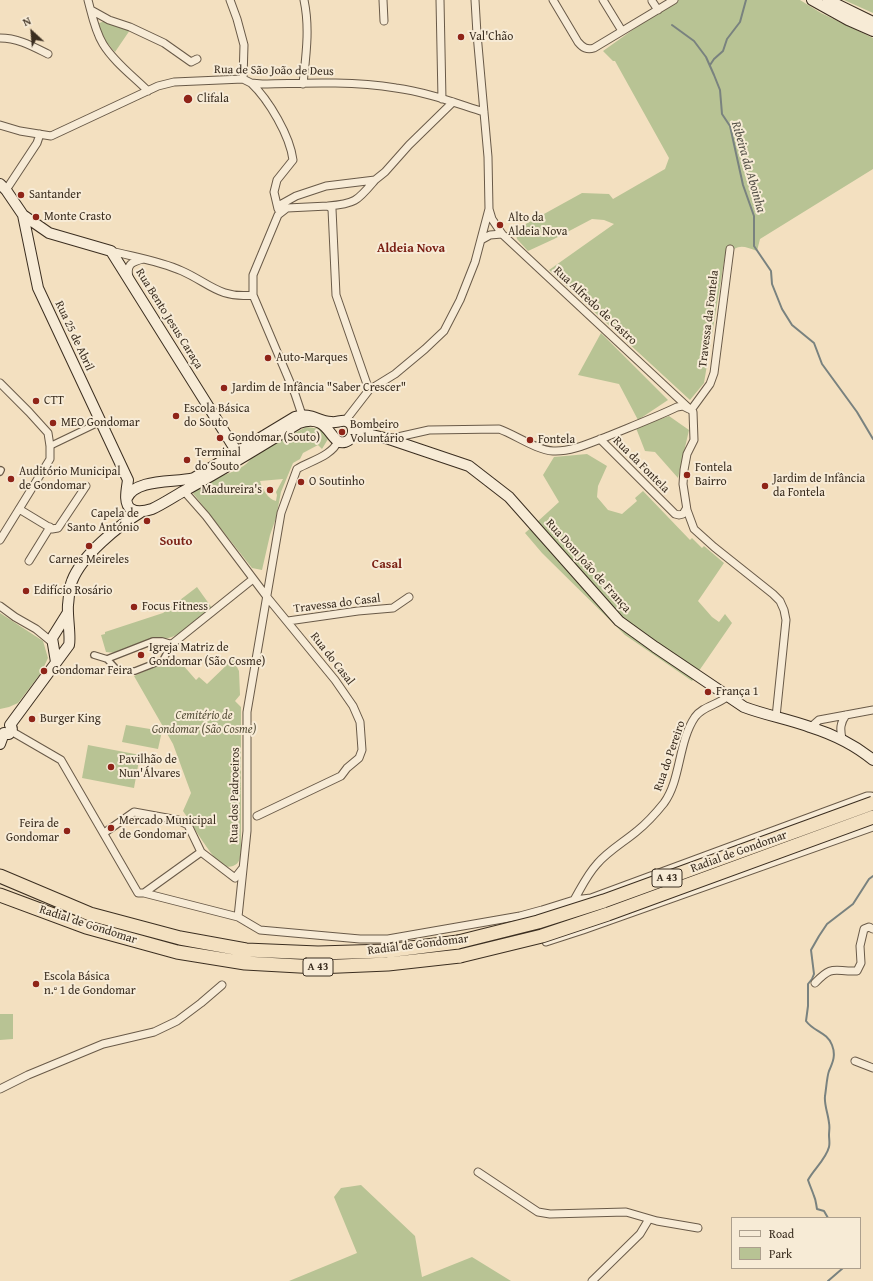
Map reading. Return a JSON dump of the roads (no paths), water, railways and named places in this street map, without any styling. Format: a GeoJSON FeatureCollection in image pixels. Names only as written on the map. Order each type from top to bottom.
{"type":"FeatureCollection","features":[{"type":"Feature","properties":{"kind":"highway","name":"Radial de Gondomar"},"geometry":{"type":"LineString","coordinates":[[0,876],[90,914],[180,938],[246,950],[318,953],[379,951],[458,942],[538,922],[604,901],[873,803]]}},
{"type":"Feature","properties":{"kind":"highway","name":"Radial de Gondomar"},"geometry":{"type":"LineString","coordinates":[[0,895],[93,929],[177,952],[245,963],[317,967],[388,964],[460,956],[542,936],[608,914],[873,817]]}},
{"type":"Feature","properties":{"kind":"main road"},"geometry":{"type":"LineString","coordinates":[[812,0],[848,20],[873,31]]}},
{"type":"Feature","properties":{"kind":"main road"},"geometry":{"type":"LineString","coordinates":[[828,0],[873,22]]}},
{"type":"Feature","properties":{"kind":"main road","name":"Rua 25 de Abril"},"geometry":{"type":"LineString","coordinates":[[3,188],[23,215],[38,288],[128,480],[127,500]]}},
{"type":"Feature","properties":{"kind":"main road"},"geometry":{"type":"LineString","coordinates":[[23,215],[46,231],[111,251]]}},
{"type":"Feature","properties":{"kind":"main road"},"geometry":{"type":"LineString","coordinates":[[28,242],[35,235],[46,231]]}},
{"type":"Feature","properties":{"kind":"main road","name":"Rua Bento Jesus Caraça"},"geometry":{"type":"LineString","coordinates":[[111,251],[239,455]]}},
{"type":"Feature","properties":{"kind":"main road"},"geometry":{"type":"LineString","coordinates":[[115,529],[141,512],[151,509],[184,491],[295,417],[316,422],[327,427],[335,438],[345,442],[351,438],[354,431],[345,424],[332,428],[335,438]]}},
{"type":"Feature","properties":{"kind":"main road","name":"Rua Dom João de França"},"geometry":{"type":"LineString","coordinates":[[300,419],[317,417],[330,422],[345,424],[372,435],[390,439],[469,466],[509,498],[619,621],[744,707],[811,727],[842,740],[873,760]]}},
{"type":"Feature","properties":{"kind":"main road","name":"Rua Dom João de França"},"geometry":{"type":"LineString","coordinates":[[351,438],[372,435]]}},
{"type":"Feature","properties":{"kind":"main road"},"geometry":{"type":"LineString","coordinates":[[0,744],[4,727],[68,647],[70,642],[67,614],[70,588],[75,574],[86,559],[115,529],[123,516],[128,494],[136,488],[148,484],[184,481],[194,478],[239,455]]}},
{"type":"Feature","properties":{"kind":"main road"},"geometry":{"type":"LineString","coordinates":[[127,500],[129,508],[141,512]]}},
{"type":"Feature","properties":{"kind":"main road"},"geometry":{"type":"LineString","coordinates":[[56,662],[55,638],[67,614]]}},
{"type":"Feature","properties":{"kind":"main road"},"geometry":{"type":"LineString","coordinates":[[55,638],[65,632],[69,635]]}},
{"type":"Feature","properties":{"kind":"main road"},"geometry":{"type":"LineString","coordinates":[[55,638],[59,649],[68,647]]}},
{"type":"Feature","properties":{"kind":"street"},"geometry":{"type":"LineString","coordinates":[[88,0],[96,29],[103,44],[148,91]]}},
{"type":"Feature","properties":{"kind":"street"},"geometry":{"type":"LineString","coordinates":[[230,0],[244,45],[243,79]]}},
{"type":"Feature","properties":{"kind":"street"},"geometry":{"type":"LineString","coordinates":[[303,84],[308,42],[307,14],[304,0]]}},
{"type":"Feature","properties":{"kind":"street"},"geometry":{"type":"LineString","coordinates":[[383,0],[384,21]]}},
{"type":"Feature","properties":{"kind":"street"},"geometry":{"type":"LineString","coordinates":[[440,0],[442,98]]}},
{"type":"Feature","properties":{"kind":"street"},"geometry":{"type":"LineString","coordinates":[[345,424],[369,390],[395,374],[444,331],[460,300],[475,262],[489,209],[488,157],[475,0]]}},
{"type":"Feature","properties":{"kind":"street"},"geometry":{"type":"LineString","coordinates":[[553,0],[578,42],[586,49],[594,48],[674,0]]}},
{"type":"Feature","properties":{"kind":"street"},"geometry":{"type":"LineString","coordinates":[[603,0],[622,31]]}},
{"type":"Feature","properties":{"kind":"street"},"geometry":{"type":"LineString","coordinates":[[652,1],[658,10]]}},
{"type":"Feature","properties":{"kind":"street"},"geometry":{"type":"LineString","coordinates":[[91,10],[109,20],[130,27],[164,43],[191,62],[197,60]]}},
{"type":"Feature","properties":{"kind":"street"},"geometry":{"type":"LineString","coordinates":[[0,38],[10,38],[21,41],[48,54]]}},
{"type":"Feature","properties":{"kind":"street","name":"Rua de São João de Deus"},"geometry":{"type":"LineString","coordinates":[[0,125],[20,131],[51,136],[158,86],[174,82],[243,79],[251,83],[262,84],[379,85],[442,98],[484,112]]}},
{"type":"Feature","properties":{"kind":"street"},"geometry":{"type":"LineString","coordinates":[[251,83],[261,93],[276,116],[292,152],[293,160],[277,180],[274,192],[278,206],[278,215],[253,275],[253,295],[295,394],[300,419]]}},
{"type":"Feature","properties":{"kind":"street"},"geometry":{"type":"LineString","coordinates":[[278,215],[287,208],[346,205],[360,198],[375,180],[385,172],[409,145],[453,102]]}},
{"type":"Feature","properties":{"kind":"street"},"geometry":{"type":"LineString","coordinates":[[3,188],[37,144],[40,134]]}},
{"type":"Feature","properties":{"kind":"street"},"geometry":{"type":"LineString","coordinates":[[278,206],[296,196],[326,186],[375,180]]}},
{"type":"Feature","properties":{"kind":"street"},"geometry":{"type":"LineString","coordinates":[[328,206],[332,209],[336,295],[369,390]]}},
{"type":"Feature","properties":{"kind":"street","name":"Rua Alfredo de Castro"},"geometry":{"type":"LineString","coordinates":[[489,209],[492,219],[502,234],[691,410]]}},
{"type":"Feature","properties":{"kind":"street"},"geometry":{"type":"LineString","coordinates":[[481,240],[490,235],[502,234]]}},
{"type":"Feature","properties":{"kind":"street","name":"Travessa da Fontela"},"geometry":{"type":"LineString","coordinates":[[691,410],[710,384],[714,373],[730,249]]}},
{"type":"Feature","properties":{"kind":"street"},"geometry":{"type":"LineString","coordinates":[[111,251],[160,263],[182,271],[228,295],[253,295]]}},
{"type":"Feature","properties":{"kind":"street"},"geometry":{"type":"LineString","coordinates":[[130,280],[128,270],[130,265],[134,261],[143,259]]}},
{"type":"Feature","properties":{"kind":"street"},"geometry":{"type":"LineString","coordinates":[[0,383],[48,433],[50,446],[50,459],[0,540]]}},
{"type":"Feature","properties":{"kind":"street"},"geometry":{"type":"LineString","coordinates":[[669,411],[674,403],[673,394]]}},
{"type":"Feature","properties":{"kind":"street"},"geometry":{"type":"LineString","coordinates":[[600,439],[677,407],[683,406],[691,410]]}},
{"type":"Feature","properties":{"kind":"street","name":"Rua da Fontela"},"geometry":{"type":"LineString","coordinates":[[691,410],[693,412],[694,440],[687,454],[683,484],[686,509],[694,529],[700,536],[773,594],[780,601],[784,610],[786,620],[785,638],[776,717]]}},
{"type":"Feature","properties":{"kind":"street"},"geometry":{"type":"LineString","coordinates":[[50,446],[100,422]]}},
{"type":"Feature","properties":{"kind":"street","name":"Rua da Fontela"},"geometry":{"type":"LineString","coordinates":[[390,439],[429,430],[499,429],[543,449],[554,451],[582,446],[600,439],[675,514],[683,514],[686,509]]}},
{"type":"Feature","properties":{"kind":"street","name":"Rua dos Padroeiros"},"geometry":{"type":"LineString","coordinates":[[238,917],[247,831],[247,712],[281,513],[297,469],[326,454],[336,446],[335,438]]}},
{"type":"Feature","properties":{"kind":"street"},"geometry":{"type":"LineString","coordinates":[[19,509],[52,529],[58,528],[86,486]]}},
{"type":"Feature","properties":{"kind":"street","name":"Rua do Casal"},"geometry":{"type":"LineString","coordinates":[[184,491],[206,516],[267,598],[288,621],[335,680],[353,706],[360,722],[362,750],[359,758],[347,768],[341,776],[257,816]]}},
{"type":"Feature","properties":{"kind":"street"},"geometry":{"type":"LineString","coordinates":[[29,560],[50,527]]}},
{"type":"Feature","properties":{"kind":"street"},"geometry":{"type":"LineString","coordinates":[[94,655],[107,659],[118,671],[135,671],[163,660],[172,644],[253,579]]}},
{"type":"Feature","properties":{"kind":"street","name":"Travessa do Casal"},"geometry":{"type":"LineString","coordinates":[[288,621],[358,611],[393,608],[409,597]]}},
{"type":"Feature","properties":{"kind":"street"},"geometry":{"type":"LineString","coordinates":[[0,606],[15,617],[55,638]]}},
{"type":"Feature","properties":{"kind":"street"},"geometry":{"type":"LineString","coordinates":[[107,659],[152,641],[162,641],[172,644]]}},
{"type":"Feature","properties":{"kind":"street","name":"Rua do Pereiro"},"geometry":{"type":"LineString","coordinates":[[574,900],[586,879],[598,863],[638,830],[665,801],[673,784],[686,735],[695,717],[702,710],[724,700],[728,696]]}},
{"type":"Feature","properties":{"kind":"street"},"geometry":{"type":"LineString","coordinates":[[811,727],[819,720],[873,710]]}},
{"type":"Feature","properties":{"kind":"street"},"geometry":{"type":"LineString","coordinates":[[842,740],[840,730],[842,721],[846,715]]}},
{"type":"Feature","properties":{"kind":"street"},"geometry":{"type":"LineString","coordinates":[[4,727],[61,760],[138,893],[144,893],[238,917],[260,930],[360,939],[388,939],[520,916],[574,900],[591,898],[867,796],[871,796],[873,826],[583,930],[546,942],[535,912]]}},
{"type":"Feature","properties":{"kind":"street"},"geometry":{"type":"LineString","coordinates":[[104,833],[134,812],[178,820],[188,825],[201,852],[235,878],[242,869]]}},
{"type":"Feature","properties":{"kind":"street"},"geometry":{"type":"LineString","coordinates":[[144,893],[201,852]]}},
{"type":"Feature","properties":{"kind":"street"},"geometry":{"type":"LineString","coordinates":[[574,900],[583,930]]}},
{"type":"Feature","properties":{"kind":"street"},"geometry":{"type":"LineString","coordinates":[[815,983],[826,972],[836,970],[857,971],[861,963],[860,946],[864,929],[869,927],[873,929]]}},
{"type":"Feature","properties":{"kind":"street"},"geometry":{"type":"LineString","coordinates":[[0,1089],[103,1044],[154,1032],[177,1021],[222,985]]}},
{"type":"Feature","properties":{"kind":"street"},"geometry":{"type":"LineString","coordinates":[[856,1061],[873,1068]]}},
{"type":"Feature","properties":{"kind":"street"},"geometry":{"type":"LineString","coordinates":[[478,1172],[538,1212],[550,1214],[626,1212],[649,1219],[698,1228]]}},
{"type":"Feature","properties":{"kind":"street"},"geometry":{"type":"LineString","coordinates":[[592,1281],[640,1234],[649,1219]]}},
{"type":"Feature","properties":{"kind":"waterway"},"geometry":{"type":"LineString","coordinates":[[710,65],[723,51],[727,39],[740,22],[746,0]]}},
{"type":"Feature","properties":{"kind":"waterway","name":"Ribeira da Aboinha"},"geometry":{"type":"LineString","coordinates":[[672,25],[694,41],[706,57],[720,90],[722,114],[730,126],[743,185],[754,216],[754,246],[771,271],[772,284],[782,309],[792,325],[814,343],[822,364],[857,412],[873,439]]}},
{"type":"Feature","properties":{"kind":"waterway","name":"Ribeira da Aboinha"},"geometry":{"type":"LineString","coordinates":[[827,1217],[824,1211],[817,1209],[808,1180],[825,1156],[829,1147],[829,1126],[825,1096],[828,1073],[834,1055],[832,1045],[827,1037],[809,1025],[806,1021],[808,984],[814,974],[811,950],[827,924],[853,904],[869,879],[873,876]]}},
{"type":"Feature","properties":{"kind":"waterway","name":"Ribeira da Aboinha"},"geometry":{"type":"LineString","coordinates":[[828,1281],[842,1269]]}},
{"type":"Feature","properties":{"kind":"place","name":"Val'Chão"},"geometry":{"type":"Point","coordinates":[461,37]}},
{"type":"Feature","properties":{"kind":"place","name":"Clifala"},"geometry":{"type":"Point","coordinates":[188,99]}},
{"type":"Feature","properties":{"kind":"place","name":"Santander"},"geometry":{"type":"Point","coordinates":[21,195]}},
{"type":"Feature","properties":{"kind":"place","name":"Monte Crasto"},"geometry":{"type":"Point","coordinates":[36,217]}},
{"type":"Feature","properties":{"kind":"place","name":"Alto da Aldeia Nova"},"geometry":{"type":"Point","coordinates":[500,225]}},
{"type":"Feature","properties":{"kind":"place","name":"Auto-Marques"},"geometry":{"type":"Point","coordinates":[268,358]}},
{"type":"Feature","properties":{"kind":"place","name":"Jardim de Infância \"Saber Crescer\""},"geometry":{"type":"Point","coordinates":[224,388]}},
{"type":"Feature","properties":{"kind":"place","name":"CTT"},"geometry":{"type":"Point","coordinates":[36,401]}},
{"type":"Feature","properties":{"kind":"place","name":"Escola Básica do Souto"},"geometry":{"type":"Point","coordinates":[176,416]}},
{"type":"Feature","properties":{"kind":"place","name":"MEO Gondomar"},"geometry":{"type":"Point","coordinates":[53,423]}},
{"type":"Feature","properties":{"kind":"place","name":"Bombeiro Voluntário"},"geometry":{"type":"Point","coordinates":[342,432]}},
{"type":"Feature","properties":{"kind":"place","name":"Gondomar (Souto)"},"geometry":{"type":"Point","coordinates":[220,438]}},
{"type":"Feature","properties":{"kind":"place","name":"Fontela"},"geometry":{"type":"Point","coordinates":[530,440]}},
{"type":"Feature","properties":{"kind":"place","name":"Terminal do Souto"},"geometry":{"type":"Point","coordinates":[187,460]}},
{"type":"Feature","properties":{"kind":"place","name":"Fontela Bairro"},"geometry":{"type":"Point","coordinates":[687,475]}},
{"type":"Feature","properties":{"kind":"place","name":"Auditório Municipal de Gondomar"},"geometry":{"type":"Point","coordinates":[11,479]}},
{"type":"Feature","properties":{"kind":"place","name":"O Soutinho"},"geometry":{"type":"Point","coordinates":[301,482]}},
{"type":"Feature","properties":{"kind":"place","name":"Jardim de Infância da Fontela"},"geometry":{"type":"Point","coordinates":[765,486]}},
{"type":"Feature","properties":{"kind":"place","name":"Madureira's"},"geometry":{"type":"Point","coordinates":[270,490]}},
{"type":"Feature","properties":{"kind":"place","name":"Capela de Santo António"},"geometry":{"type":"Point","coordinates":[147,521]}},
{"type":"Feature","properties":{"kind":"place","name":"Carnes Meireles"},"geometry":{"type":"Point","coordinates":[89,546]}},
{"type":"Feature","properties":{"kind":"place","name":"Edifício Rosário"},"geometry":{"type":"Point","coordinates":[26,591]}},
{"type":"Feature","properties":{"kind":"place","name":"Focus Fitness"},"geometry":{"type":"Point","coordinates":[134,607]}},
{"type":"Feature","properties":{"kind":"place","name":"Igreja Matriz de Gondomar (São Cosme)"},"geometry":{"type":"Point","coordinates":[141,655]}},
{"type":"Feature","properties":{"kind":"place","name":"Gondomar Feira"},"geometry":{"type":"Point","coordinates":[44,671]}},
{"type":"Feature","properties":{"kind":"place","name":"França 1"},"geometry":{"type":"Point","coordinates":[708,692]}},
{"type":"Feature","properties":{"kind":"place","name":"Burger King"},"geometry":{"type":"Point","coordinates":[32,719]}},
{"type":"Feature","properties":{"kind":"place","name":"Pavilhão de Nun'Álvares"},"geometry":{"type":"Point","coordinates":[111,767]}},
{"type":"Feature","properties":{"kind":"place","name":"Mercado Municipal de Gondomar"},"geometry":{"type":"Point","coordinates":[111,828]}},
{"type":"Feature","properties":{"kind":"place","name":"Feira de Gondomar"},"geometry":{"type":"Point","coordinates":[67,831]}},
{"type":"Feature","properties":{"kind":"place","name":"Escola Básica n.º 1 de Gondomar"},"geometry":{"type":"Point","coordinates":[36,984]}},
{"type":"Feature","properties":{"kind":"district","name":"Aldeia Nova"},"geometry":{"type":"Point","coordinates":[411,249]}},
{"type":"Feature","properties":{"kind":"district","name":"Souto"},"geometry":{"type":"Point","coordinates":[176,542]}},
{"type":"Feature","properties":{"kind":"district","name":"Casal"},"geometry":{"type":"Point","coordinates":[387,565]}},
{"type":"Feature","properties":{"kind":"park label","name":"Cemitério de Gondomar (São Cosme)"},"geometry":{"type":"Point","coordinates":[204,723]}}]}
